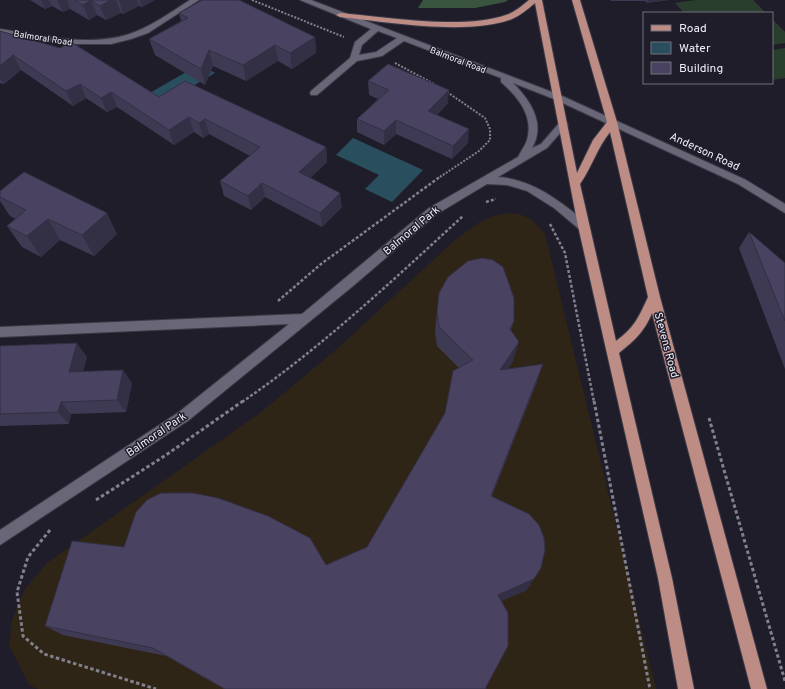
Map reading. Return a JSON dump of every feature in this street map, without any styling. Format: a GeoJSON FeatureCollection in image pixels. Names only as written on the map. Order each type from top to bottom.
{"type":"FeatureCollection","features":[{"type":"Feature","properties":{"kind":"main road"},"geometry":{"type":"LineString","coordinates":[[340,15],[436,23],[484,22],[507,17],[524,9],[534,0]]}},
{"type":"Feature","properties":{"kind":"main road"},"geometry":{"type":"LineString","coordinates":[[538,0],[583,226],[665,578],[686,689]]}},
{"type":"Feature","properties":{"kind":"main road","name":"Stevens Road"},"geometry":{"type":"LineString","coordinates":[[576,0],[612,122],[654,297],[759,689]]}},
{"type":"Feature","properties":{"kind":"main road"},"geometry":{"type":"LineString","coordinates":[[575,183],[584,171],[598,140],[612,122]]}},
{"type":"Feature","properties":{"kind":"main road"},"geometry":{"type":"LineString","coordinates":[[612,351],[632,336],[641,325],[654,297]]}},
{"type":"Feature","properties":{"kind":"street","name":"Balmoral Road"},"geometry":{"type":"LineString","coordinates":[[0,31],[75,43],[127,38],[145,31],[195,0]]}},
{"type":"Feature","properties":{"kind":"street","name":"Balmoral Road"},"geometry":{"type":"LineString","coordinates":[[304,0],[557,97],[612,122]]}},
{"type":"Feature","properties":{"kind":"street"},"geometry":{"type":"LineString","coordinates":[[354,59],[358,44],[377,28]]}},
{"type":"Feature","properties":{"kind":"street"},"geometry":{"type":"LineString","coordinates":[[314,93],[354,59],[379,54],[402,38]]}},
{"type":"Feature","properties":{"kind":"street"},"geometry":{"type":"LineString","coordinates":[[495,74],[517,90],[527,104],[530,113],[533,126],[532,139],[522,159]]}},
{"type":"Feature","properties":{"kind":"street","name":"Anderson Road"},"geometry":{"type":"LineString","coordinates":[[612,122],[742,182],[785,209]]}},
{"type":"Feature","properties":{"kind":"street","name":"Balmoral Park"},"geometry":{"type":"LineString","coordinates":[[0,538],[184,416],[305,319],[433,211],[544,146],[562,124]]}},
{"type":"Feature","properties":{"kind":"street"},"geometry":{"type":"LineString","coordinates":[[485,180],[510,182],[531,190],[548,199],[583,226]]}},
{"type":"Feature","properties":{"kind":"street"},"geometry":{"type":"LineString","coordinates":[[0,332],[305,319]]}},
{"type":"Feature","properties":{"kind":"path"},"geometry":{"type":"LineString","coordinates":[[254,321],[321,264],[434,181],[479,151],[490,140],[490,129],[485,118]]}},
{"type":"Feature","properties":{"kind":"path"},"geometry":{"type":"LineString","coordinates":[[482,203],[500,198]]}},
{"type":"Feature","properties":{"kind":"path"},"geometry":{"type":"LineString","coordinates":[[95,501],[166,455],[267,385],[372,299],[466,213]]}},
{"type":"Feature","properties":{"kind":"path"},"geometry":{"type":"LineString","coordinates":[[545,219],[557,235],[565,253],[650,689]]}},
{"type":"Feature","properties":{"kind":"path"},"geometry":{"type":"LineString","coordinates":[[56,526],[50,530],[28,557],[17,592],[23,636],[44,654],[156,689]]}},
{"type":"Feature","properties":{"kind":"shaded area"},"geometry":{"type":"Polygon","coordinates":[[[507,213],[519,214],[531,219],[545,234],[656,689],[38,689],[29,685],[9,645],[12,620],[25,589],[47,563],[260,413],[337,349],[454,241],[480,222],[493,216],[507,213]]]}},
{"type":"Feature","properties":{"kind":"green space"},"geometry":{"type":"Polygon","coordinates":[[[423,0],[508,0],[505,2],[475,8],[418,8],[423,0]]]}},
{"type":"Feature","properties":{"kind":"green space"},"geometry":{"type":"Polygon","coordinates":[[[696,0],[753,0],[765,12],[683,12],[675,3],[696,0]]]}},
{"type":"Feature","properties":{"kind":"green space"},"geometry":{"type":"Polygon","coordinates":[[[773,20],[785,32],[785,43],[773,45],[773,20]]]}},
{"type":"Feature","properties":{"kind":"green space"},"geometry":{"type":"Polygon","coordinates":[[[785,48],[785,78],[773,80],[773,50],[785,48]]]}},
{"type":"Feature","properties":{"kind":"water"},"geometry":{"type":"Polygon","coordinates":[[[200,64],[215,73],[137,119],[122,109],[200,64]]]}},
{"type":"Feature","properties":{"kind":"water"},"geometry":{"type":"Polygon","coordinates":[[[353,138],[423,170],[392,202],[365,189],[379,175],[336,155],[353,138]]]}},
{"type":"Feature","properties":{"kind":"building"},"geometry":{"type":"Polygon","coordinates":[[[75,0],[91,0],[83,5],[75,0]]]}},
{"type":"Feature","properties":{"kind":"building"},"geometry":{"type":"Polygon","coordinates":[[[91,0],[111,0],[100,6],[91,0]]]}},
{"type":"Feature","properties":{"kind":"building"},"geometry":{"type":"Polygon","coordinates":[[[202,0],[239,0],[315,37],[290,53],[275,45],[243,65],[209,50],[201,69],[149,39],[188,18],[179,13],[202,0]]]}},
{"type":"Feature","properties":{"kind":"building"},"geometry":{"type":"Polygon","coordinates":[[[0,31],[60,48],[71,42],[159,97],[185,81],[326,147],[299,172],[340,193],[320,213],[262,183],[248,196],[220,181],[260,147],[205,119],[199,123],[189,117],[169,130],[111,92],[101,98],[80,84],[66,91],[13,55],[0,66],[0,31]]]}},
{"type":"Feature","properties":{"kind":"building"},"geometry":{"type":"Polygon","coordinates":[[[388,64],[449,90],[428,111],[469,129],[453,146],[396,120],[384,131],[357,119],[389,90],[368,81],[388,64]]]}},
{"type":"Feature","properties":{"kind":"building"},"geometry":{"type":"Polygon","coordinates":[[[24,172],[107,213],[82,235],[48,219],[27,236],[7,226],[26,210],[0,197],[0,191],[24,172]]]}},
{"type":"Feature","properties":{"kind":"building"},"geometry":{"type":"Polygon","coordinates":[[[749,232],[785,263],[785,321],[749,232]]]}},
{"type":"Feature","properties":{"kind":"building"},"geometry":{"type":"Polygon","coordinates":[[[482,258],[493,260],[503,267],[514,298],[514,321],[510,329],[519,342],[500,370],[543,364],[491,496],[529,514],[539,525],[544,538],[545,550],[541,568],[534,579],[498,595],[508,613],[508,646],[486,689],[225,689],[153,648],[45,626],[72,541],[124,547],[136,512],[147,500],[161,493],[193,493],[218,498],[268,516],[310,538],[326,565],[367,547],[445,413],[453,371],[473,360],[439,327],[437,312],[439,293],[448,277],[468,261],[482,258]]]}},
{"type":"Feature","properties":{"kind":"building"},"geometry":{"type":"Polygon","coordinates":[[[77,343],[69,372],[123,370],[117,400],[61,402],[58,412],[0,414],[0,346],[77,343]]]}}]}
